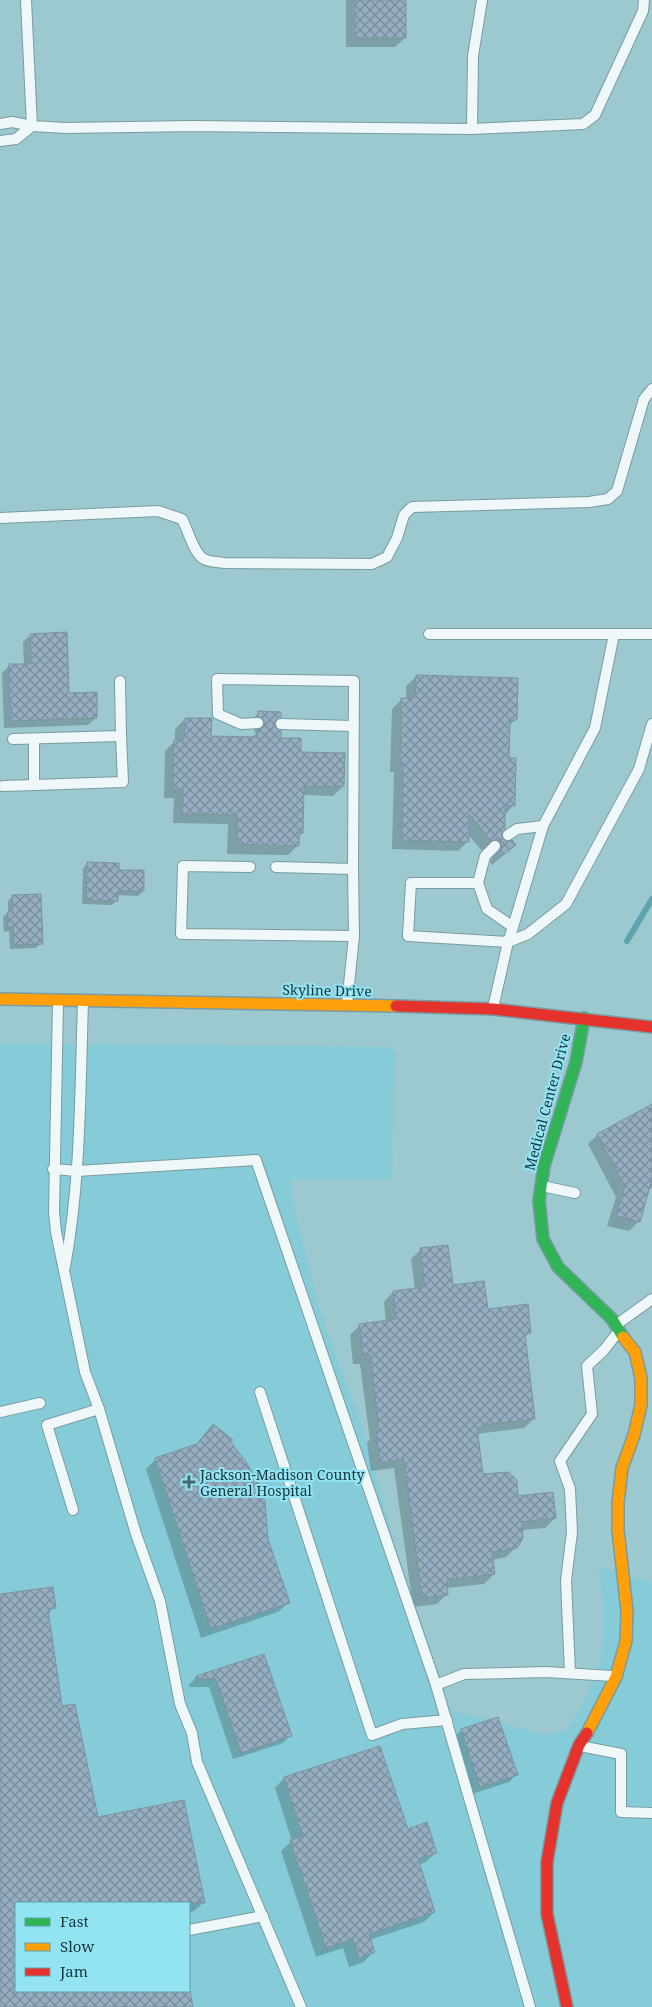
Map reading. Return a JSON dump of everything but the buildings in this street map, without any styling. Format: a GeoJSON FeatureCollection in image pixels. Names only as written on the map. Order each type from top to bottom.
{"type":"FeatureCollection","features":[{"type":"Feature","properties":{"kind":"street","name":"Skyline Drive"},"geometry":{"type":"LineString","coordinates":[[0,999],[493,1009],[652,1027]]}},
{"type":"Feature","properties":{"kind":"street","name":"Medical Center Drive"},"geometry":{"type":"LineString","coordinates":[[567,2007],[547,1914],[547,1862],[557,1803],[579,1745],[589,1730],[616,1677],[626,1642],[627,1611],[618,1530],[618,1503],[622,1468],[634,1436],[641,1406],[641,1378],[635,1352],[612,1319],[558,1266],[543,1239],[539,1200],[544,1166],[576,1062],[584,1018]]}},
{"type":"Feature","properties":{"kind":"lane"},"geometry":{"type":"LineString","coordinates":[[26,0],[32,126]]}},
{"type":"Feature","properties":{"kind":"lane"},"geometry":{"type":"LineString","coordinates":[[472,128],[472,56],[482,0]]}},
{"type":"Feature","properties":{"kind":"lane"},"geometry":{"type":"LineString","coordinates":[[0,124],[12,122],[32,126],[66,128],[193,126],[472,128],[583,124],[595,115],[642,11],[644,0]]}},
{"type":"Feature","properties":{"kind":"lane"},"geometry":{"type":"LineString","coordinates":[[0,142],[16,138],[32,126]]}},
{"type":"Feature","properties":{"kind":"lane"},"geometry":{"type":"LineString","coordinates":[[0,518],[158,510],[182,520],[191,535],[196,552],[205,560],[224,563],[372,564],[387,557],[397,538],[404,515],[412,507],[589,502],[608,499],[618,491],[644,399],[652,389]]}},
{"type":"Feature","properties":{"kind":"lane"},"geometry":{"type":"LineString","coordinates":[[429,634],[652,634]]}},
{"type":"Feature","properties":{"kind":"lane"},"geometry":{"type":"LineString","coordinates":[[493,1009],[508,942],[543,826],[595,728],[614,634]]}},
{"type":"Feature","properties":{"kind":"lane"},"geometry":{"type":"LineString","coordinates":[[258,723],[241,724],[218,714],[217,679],[354,681],[354,936],[347,1005]]}},
{"type":"Feature","properties":{"kind":"lane"},"geometry":{"type":"LineString","coordinates":[[2,786],[122,782],[120,681]]}},
{"type":"Feature","properties":{"kind":"lane"},"geometry":{"type":"LineString","coordinates":[[281,724],[353,726]]}},
{"type":"Feature","properties":{"kind":"lane"},"geometry":{"type":"LineString","coordinates":[[478,883],[410,883],[408,936],[508,942],[528,934],[566,904],[638,770],[652,724]]}},
{"type":"Feature","properties":{"kind":"lane"},"geometry":{"type":"LineString","coordinates":[[14,739],[121,736]]}},
{"type":"Feature","properties":{"kind":"lane"},"geometry":{"type":"LineString","coordinates":[[34,739],[34,785]]}},
{"type":"Feature","properties":{"kind":"lane"},"geometry":{"type":"LineString","coordinates":[[508,835],[517,829],[543,826]]}},
{"type":"Feature","properties":{"kind":"lane"},"geometry":{"type":"LineString","coordinates":[[495,846],[485,856],[478,883],[487,910],[513,927]]}},
{"type":"Feature","properties":{"kind":"lane"},"geometry":{"type":"LineString","coordinates":[[250,867],[183,866],[181,934],[354,936]]}},
{"type":"Feature","properties":{"kind":"lane"},"geometry":{"type":"LineString","coordinates":[[276,868],[353,869]]}},
{"type":"Feature","properties":{"kind":"lane"},"geometry":{"type":"LineString","coordinates":[[58,1001],[53,1169],[56,1232],[85,1372],[99,1409],[136,1534],[160,1601],[180,1704],[192,1733],[197,1762],[301,2007]]}},
{"type":"Feature","properties":{"kind":"lane"},"geometry":{"type":"LineString","coordinates":[[65,1270],[71,1235],[77,1172],[83,1002]]}},
{"type":"Feature","properties":{"kind":"lane"},"geometry":{"type":"LineString","coordinates":[[53,1169],[77,1172],[256,1160],[436,1685],[530,2007]]}},
{"type":"Feature","properties":{"kind":"lane"},"geometry":{"type":"LineString","coordinates":[[541,1186],[575,1193]]}},
{"type":"Feature","properties":{"kind":"lane"},"geometry":{"type":"LineString","coordinates":[[570,1673],[566,1581],[572,1532],[570,1489],[560,1461],[592,1414],[587,1366],[604,1350],[617,1328],[652,1299]]}},
{"type":"Feature","properties":{"kind":"lane"},"geometry":{"type":"LineString","coordinates":[[260,1392],[372,1735],[402,1724],[447,1720]]}},
{"type":"Feature","properties":{"kind":"lane"},"geometry":{"type":"LineString","coordinates":[[0,1412],[40,1403]]}},
{"type":"Feature","properties":{"kind":"lane"},"geometry":{"type":"LineString","coordinates":[[73,1510],[47,1425],[99,1409]]}},
{"type":"Feature","properties":{"kind":"lane"},"geometry":{"type":"LineString","coordinates":[[436,1685],[464,1674],[570,1673],[616,1677]]}},
{"type":"Feature","properties":{"kind":"lane"},"geometry":{"type":"LineString","coordinates":[[579,1745],[621,1754],[620,1812],[652,1813]]}},
{"type":"Feature","properties":{"kind":"lane"},"geometry":{"type":"LineString","coordinates":[[190,1930],[263,1916]]}},
{"type":"Feature","properties":{"kind":"shaded area","name":"Jackson-Madison County General Hospital"},"geometry":{"type":"Polygon","coordinates":[[[0,1043],[392,1047],[395,1055],[392,1180],[291,1179],[291,1195],[320,1312],[360,1420],[395,1544],[452,1713],[473,1715],[545,1735],[566,1730],[583,1705],[599,1667],[603,1645],[604,1608],[598,1567],[652,1583],[652,2007],[0,2007],[0,1043]]]}},
{"type":"Feature","properties":{"kind":"waterway"},"geometry":{"type":"LineString","coordinates":[[627,941],[652,899]]}},
{"type":"Feature","properties":{"kind":"traffic: fast"},"geometry":{"type":"LineString","coordinates":[[584,1018],[576,1062],[544,1166],[539,1200],[543,1239],[558,1267],[612,1319],[623,1337]]}},
{"type":"Feature","properties":{"kind":"traffic: slow"},"geometry":{"type":"LineString","coordinates":[[0,999],[396,1006]]}},
{"type":"Feature","properties":{"kind":"traffic: slow"},"geometry":{"type":"LineString","coordinates":[[587,1733],[616,1677],[626,1641],[627,1611],[618,1530],[618,1503],[622,1468],[634,1435],[641,1405],[641,1378],[635,1352],[623,1337]]}},
{"type":"Feature","properties":{"kind":"traffic: jam"},"geometry":{"type":"LineString","coordinates":[[396,1006],[493,1009],[652,1027]]}},
{"type":"Feature","properties":{"kind":"traffic: jam"},"geometry":{"type":"LineString","coordinates":[[567,2007],[547,1914],[547,1862],[557,1803],[579,1745],[587,1733]]}},
{"type":"Feature","properties":{"kind":"place","name":"Jackson-Madison County General Hospital"},"geometry":{"type":"Point","coordinates":[189,1482]}}]}
